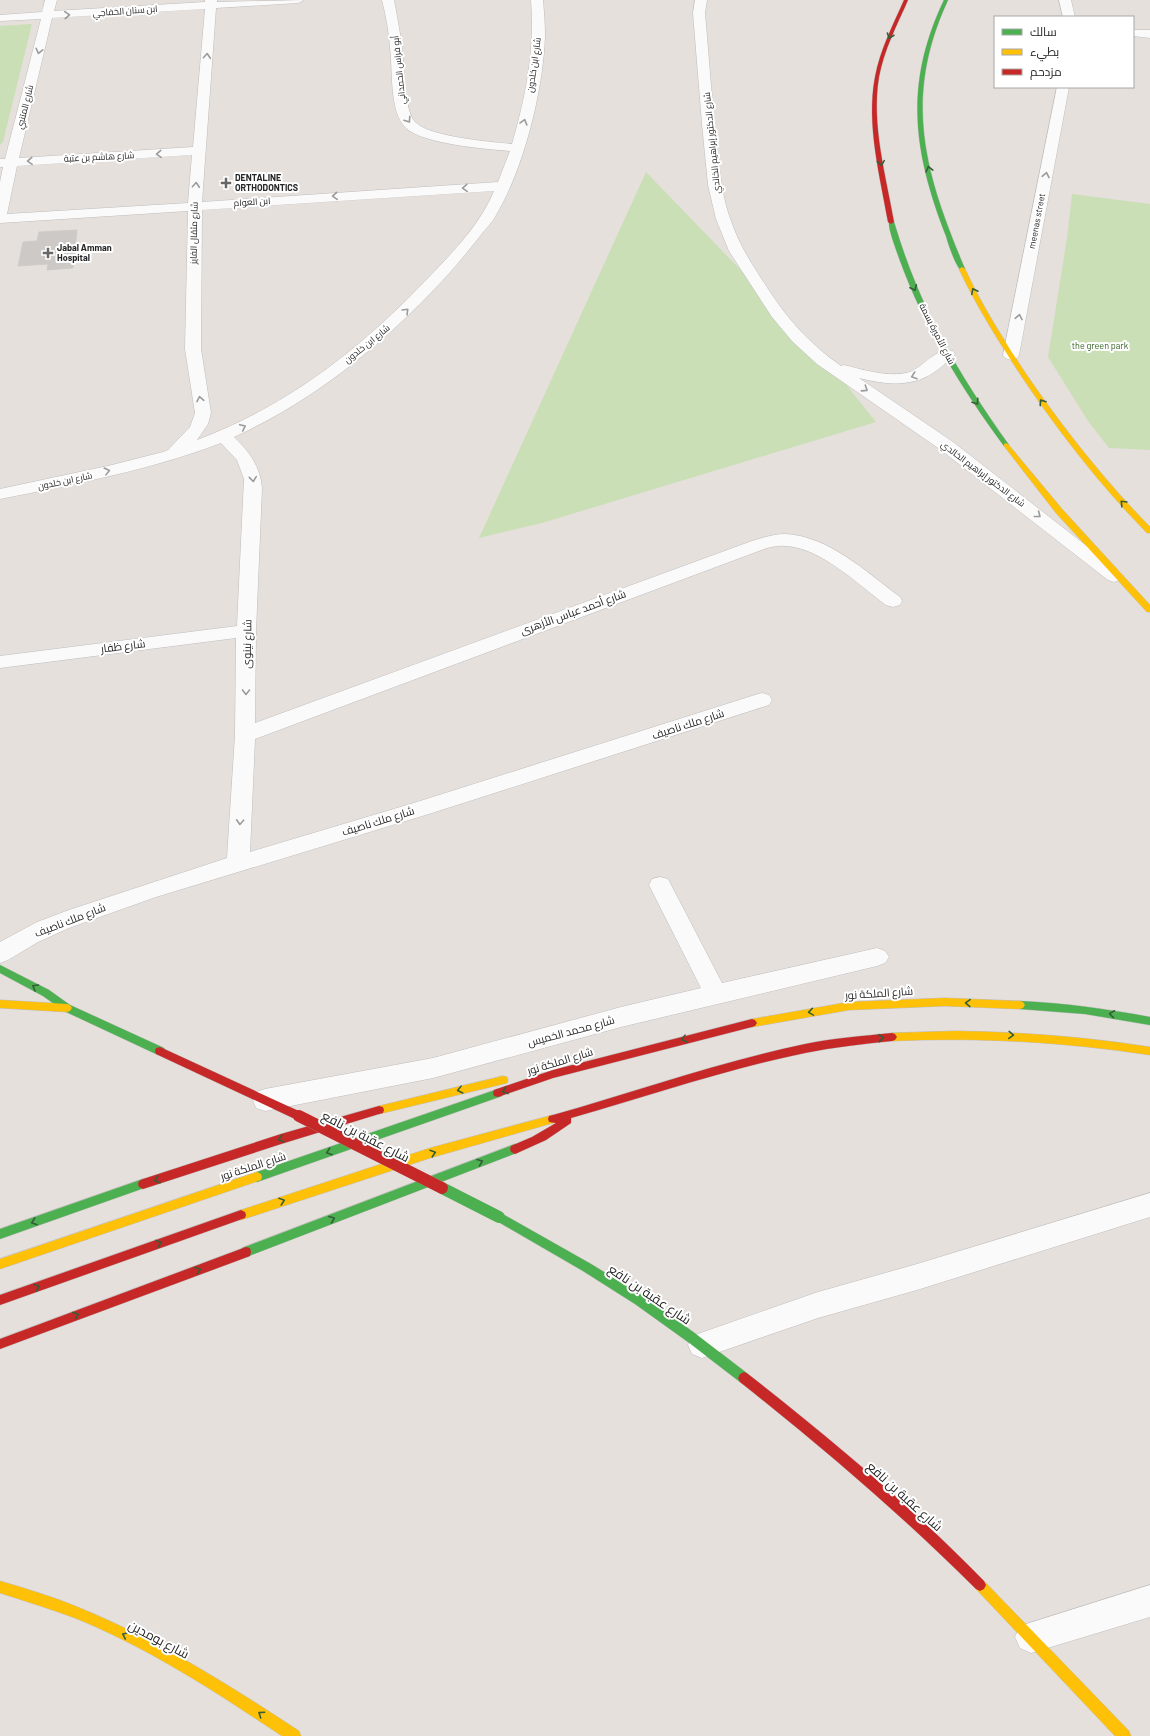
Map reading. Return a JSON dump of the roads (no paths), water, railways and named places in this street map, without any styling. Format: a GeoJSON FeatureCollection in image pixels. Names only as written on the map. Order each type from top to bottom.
{"type":"FeatureCollection","features":[{"type":"Feature","properties":{"kind":"main road","name":"شارع الأميرة بسمة"},"geometry":{"type":"LineString","coordinates":[[906,0],[895,22],[880,63],[874,113],[889,215],[911,282],[946,354],[972,396],[1018,463],[1087,542],[1150,610]]}},
{"type":"Feature","properties":{"kind":"main road"},"geometry":{"type":"LineString","coordinates":[[946,0],[938,14],[924,58],[919,101],[922,136],[938,206],[957,258],[982,306],[1011,355],[1048,410],[1079,452],[1115,495],[1150,531]]}},
{"type":"Feature","properties":{"kind":"main road","name":"شارع عقبة بن نافع"},"geometry":{"type":"LineString","coordinates":[[0,969],[40,990],[67,1008],[299,1116],[499,1217],[582,1264],[639,1300],[702,1345],[827,1443],[868,1479],[953,1557],[1124,1736]]}},
{"type":"Feature","properties":{"kind":"main road","name":"شارع الملكة نور"},"geometry":{"type":"LineString","coordinates":[[0,1264],[293,1165],[553,1074],[746,1024],[849,1006],[937,1002],[1064,1007],[1150,1021]]}},
{"type":"Feature","properties":{"kind":"main road","name":"شارع عقبة بن نافع"},"geometry":{"type":"LineString","coordinates":[[0,1004],[67,1008]]}},
{"type":"Feature","properties":{"kind":"main road"},"geometry":{"type":"LineString","coordinates":[[0,1300],[200,1228],[432,1153],[576,1113],[734,1066],[793,1051],[842,1041],[907,1036],[964,1034],[1018,1035],[1080,1040],[1150,1051]]}},
{"type":"Feature","properties":{"kind":"main road"},"geometry":{"type":"LineString","coordinates":[[0,1234],[252,1148],[333,1123],[473,1086],[521,1077],[553,1074]]}},
{"type":"Feature","properties":{"kind":"main road"},"geometry":{"type":"LineString","coordinates":[[0,1344],[529,1144],[557,1128],[576,1113]]}},
{"type":"Feature","properties":{"kind":"main road","name":"شارع بومدين"},"geometry":{"type":"LineString","coordinates":[[0,1587],[77,1612],[152,1648],[231,1694],[294,1736]]}},
{"type":"Feature","properties":{"kind":"street","name":"شارع المتنبي"},"geometry":{"type":"LineString","coordinates":[[0,215],[5,163],[48,16],[51,0]]}},
{"type":"Feature","properties":{"kind":"street","name":"ابن سنان الخفاجي"},"geometry":{"type":"LineString","coordinates":[[0,18],[48,16],[211,3],[298,0]]}},
{"type":"Feature","properties":{"kind":"street","name":"أبو فراس الحمداني"},"geometry":{"type":"LineString","coordinates":[[388,0],[398,56],[400,95],[404,114],[411,126],[429,134],[454,140],[517,148]]}},
{"type":"Feature","properties":{"kind":"street","name":"شارع ابن خلدون"},"geometry":{"type":"LineString","coordinates":[[0,494],[103,472],[173,454],[224,436],[253,423],[298,396],[345,362],[399,318],[460,253],[489,216],[504,186],[527,113],[536,65],[539,35],[537,0]]}},
{"type":"Feature","properties":{"kind":"street","name":"شارع الدكتور إبراهيم الخالدي"},"geometry":{"type":"LineString","coordinates":[[701,0],[700,13],[708,124],[715,185],[722,219],[736,251],[777,314],[802,343],[823,361],[947,446],[1024,504],[1128,587]]}},
{"type":"Feature","properties":{"kind":"street"},"geometry":{"type":"LineString","coordinates":[[1065,0],[1070,16]]}},
{"type":"Feature","properties":{"kind":"street","name":"شارع مثقال الفايز"},"geometry":{"type":"LineString","coordinates":[[173,454],[196,430],[202,420],[203,413],[193,349],[195,206],[198,151],[211,3]]}},
{"type":"Feature","properties":{"kind":"street"},"geometry":{"type":"LineString","coordinates":[[1134,33],[1150,34]]}},
{"type":"Feature","properties":{"kind":"street","name":"meenas street"},"geometry":{"type":"LineString","coordinates":[[1011,355],[1063,88]]}},
{"type":"Feature","properties":{"kind":"street","name":"شارع هاشم بن عتبة"},"geometry":{"type":"LineString","coordinates":[[5,163],[198,151]]}},
{"type":"Feature","properties":{"kind":"street","name":"ابن العوام"},"geometry":{"type":"LineString","coordinates":[[0,219],[504,186]]}},
{"type":"Feature","properties":{"kind":"street","name":"شارع الدكتور إبراهيم الخالدي"},"geometry":{"type":"LineString","coordinates":[[833,367],[872,376],[901,379],[910,378],[928,370],[946,354]]}},
{"type":"Feature","properties":{"kind":"street","name":"شارع نينوى"},"geometry":{"type":"LineString","coordinates":[[224,436],[242,455],[253,474],[246,631],[245,735],[238,863]]}},
{"type":"Feature","properties":{"kind":"street","name":"شارع أحمد عباس الأزهرى"},"geometry":{"type":"LineString","coordinates":[[245,735],[493,642],[758,545],[772,542],[786,540],[816,548],[832,556],[894,601]]}},
{"type":"Feature","properties":{"kind":"street","name":"شارع ظفار"},"geometry":{"type":"LineString","coordinates":[[0,662],[246,631]]}},
{"type":"Feature","properties":{"kind":"street","name":"شارع ملك ناصيف"},"geometry":{"type":"LineString","coordinates":[[0,954],[39,930],[69,918],[238,863],[535,773],[762,700]]}},
{"type":"Feature","properties":{"kind":"street"},"geometry":{"type":"LineString","coordinates":[[660,886],[716,994]]}},
{"type":"Feature","properties":{"kind":"street","name":"شارع محمد الخميس"},"geometry":{"type":"LineString","coordinates":[[264,1100],[433,1068],[621,1017],[878,957]]}},
{"type":"Feature","properties":{"kind":"street"},"geometry":{"type":"LineString","coordinates":[[702,1345],[818,1305],[917,1277],[1150,1205]]}},
{"type":"Feature","properties":{"kind":"street"},"geometry":{"type":"LineString","coordinates":[[1031,1637],[1150,1601]]}},
{"type":"Feature","properties":{"kind":"place","name":"DENTALINE ORTHODONTICS"},"geometry":{"type":"Point","coordinates":[226,183]}},
{"type":"Feature","properties":{"kind":"place","name":"Jabal Amman Hospital"},"geometry":{"type":"Point","coordinates":[48,253]}},
{"type":"Feature","properties":{"kind":"park label","name":"the green park"},"geometry":{"type":"Point","coordinates":[1100,346]}}]}
